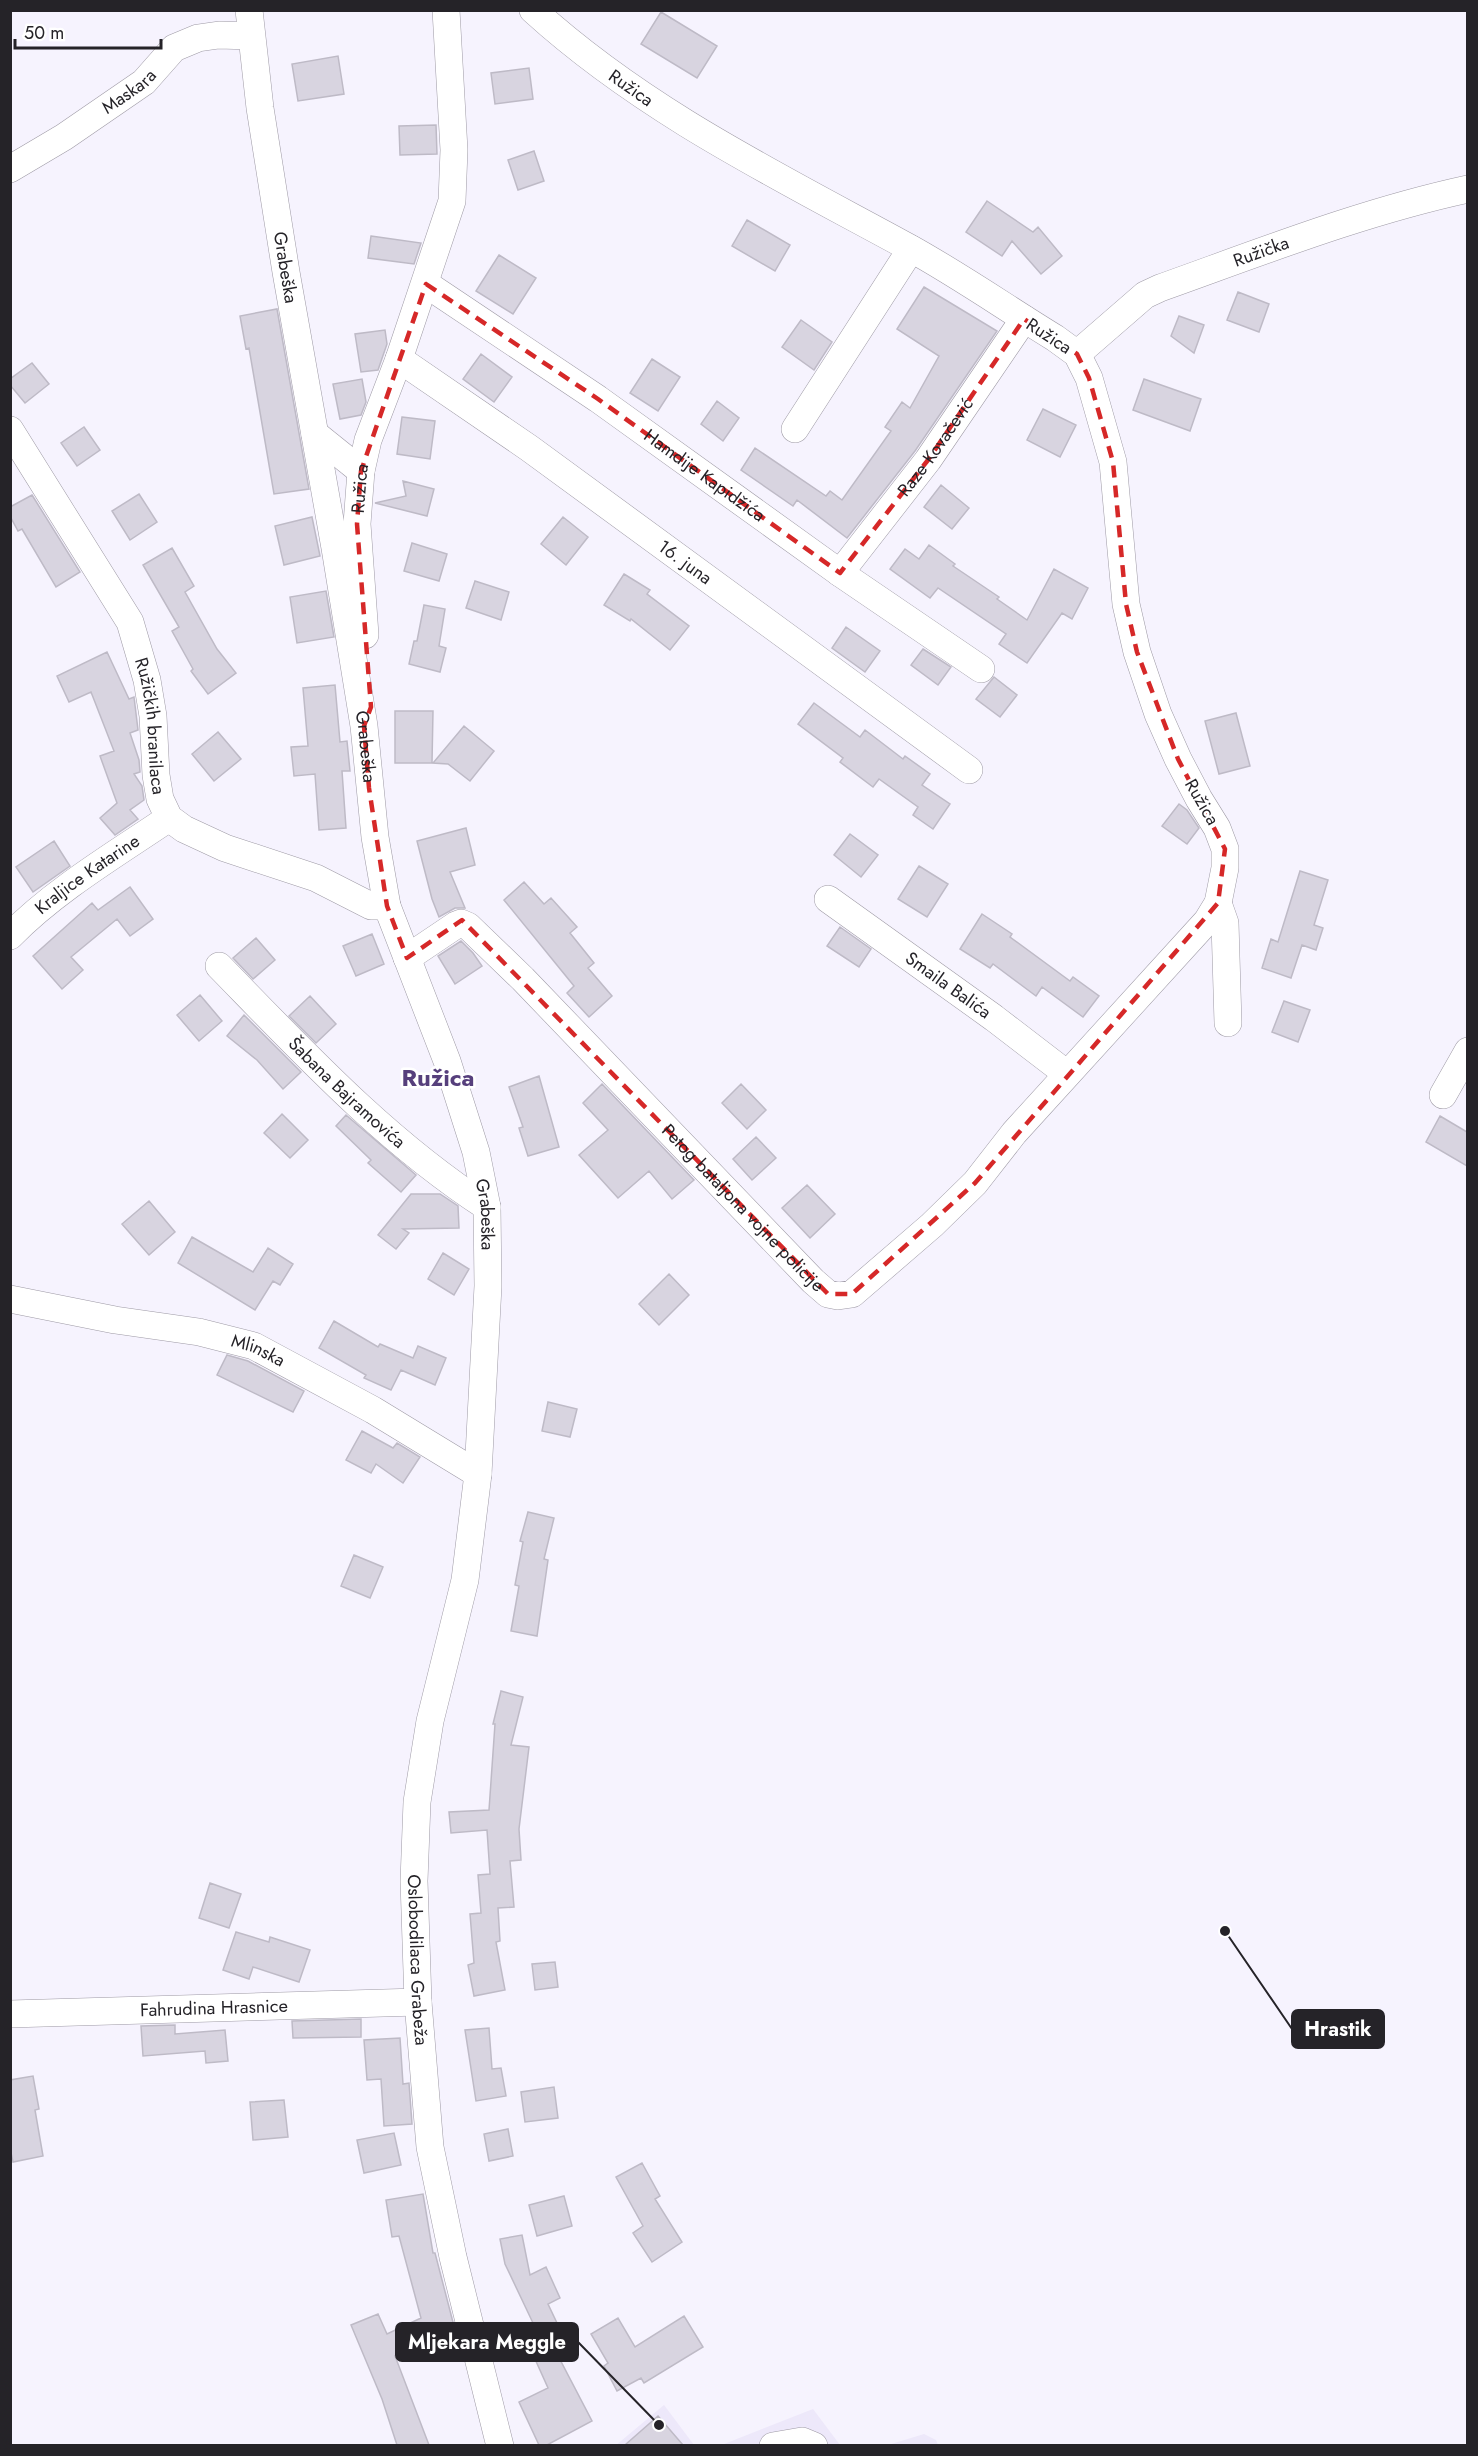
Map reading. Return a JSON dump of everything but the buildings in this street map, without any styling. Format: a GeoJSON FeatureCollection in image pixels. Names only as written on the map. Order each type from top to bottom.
{"type":"FeatureCollection","features":[{"type":"Feature","properties":{"kind":"street","name":"Ružica"},"geometry":{"type":"LineString","coordinates":[[364,726],[370,719],[371,707],[357,524],[361,471],[368,440],[426,284],[452,201],[454,150],[446,10]]}},
{"type":"Feature","properties":{"kind":"street","name":"Ružica"},"geometry":{"type":"LineString","coordinates":[[533,10],[572,45],[676,119],[911,249],[1077,354],[1089,378],[1113,462],[1125,594],[1137,652],[1158,714],[1178,759],[1217,828],[1225,849],[1225,868],[1218,903]]}},
{"type":"Feature","properties":{"kind":"street","name":"Maskara"},"geometry":{"type":"LineString","coordinates":[[10,169],[64,137],[144,82],[174,48],[198,38],[219,35],[250,23]]}},
{"type":"Feature","properties":{"kind":"street","name":"Grabeška"},"geometry":{"type":"LineString","coordinates":[[250,23],[286,272],[364,726],[375,837],[387,906],[447,1061],[476,1152],[487,1207],[488,1286],[478,1474]]}},
{"type":"Feature","properties":{"kind":"street","name":"Ružička"},"geometry":{"type":"LineString","coordinates":[[1077,354],[1145,295],[1160,288],[1330,228],[1426,198],[1467,189]]}},
{"type":"Feature","properties":{"kind":"street"},"geometry":{"type":"LineString","coordinates":[[795,429],[911,249]]}},
{"type":"Feature","properties":{"kind":"street","name":"Hamdije Kapidžića"},"geometry":{"type":"LineString","coordinates":[[426,284],[598,399],[840,573],[981,669]]}},
{"type":"Feature","properties":{"kind":"street","name":"Raze Kovačević"},"geometry":{"type":"LineString","coordinates":[[840,573],[928,460],[1023,319]]}},
{"type":"Feature","properties":{"kind":"street","name":"16. juna"},"geometry":{"type":"LineString","coordinates":[[399,359],[529,448],[969,770]]}},
{"type":"Feature","properties":{"kind":"street","name":"Ružičkih branilaca"},"geometry":{"type":"LineString","coordinates":[[10,430],[129,622],[147,680],[153,716],[157,783],[160,799],[169,818],[184,829],[225,848],[316,878],[371,906],[387,906]]}},
{"type":"Feature","properties":{"kind":"street"},"geometry":{"type":"LineString","coordinates":[[315,434],[361,471]]}},
{"type":"Feature","properties":{"kind":"street","name":"Kraljice Katarine"},"geometry":{"type":"LineString","coordinates":[[10,936],[99,865],[169,818]]}},
{"type":"Feature","properties":{"kind":"street","name":"Smaila Balića"},"geometry":{"type":"LineString","coordinates":[[828,899],[994,1018],[1067,1074]]}},
{"type":"Feature","properties":{"kind":"street"},"geometry":{"type":"LineString","coordinates":[[1218,903],[1225,923],[1228,1023]]}},
{"type":"Feature","properties":{"kind":"street","name":"Petog bataljona vojne policije"},"geometry":{"type":"LineString","coordinates":[[407,958],[456,925],[460,923],[468,926],[523,979],[813,1281],[828,1294],[838,1296],[852,1294],[932,1225],[975,1183],[1014,1133],[1207,921],[1218,903]]}},
{"type":"Feature","properties":{"kind":"street","name":"Šabana Bajramovića"},"geometry":{"type":"LineString","coordinates":[[219,966],[366,1114],[435,1173],[487,1207]]}},
{"type":"Feature","properties":{"kind":"street"},"geometry":{"type":"LineString","coordinates":[[1443,1095],[1467,1051]]}},
{"type":"Feature","properties":{"kind":"street","name":"Mlinska"},"geometry":{"type":"LineString","coordinates":[[10,1299],[115,1320],[199,1332],[254,1346],[373,1410],[478,1474]]}},
{"type":"Feature","properties":{"kind":"street","name":"Oslobodilaca Grabeža"},"geometry":{"type":"LineString","coordinates":[[478,1474],[465,1580],[429,1721],[417,1802],[414,1881],[418,2002],[430,2147],[453,2257],[500,2445]]}},
{"type":"Feature","properties":{"kind":"street","name":"Fahrudina Hrasnice"},"geometry":{"type":"LineString","coordinates":[[10,2014],[418,2002]]}},
{"type":"Feature","properties":{"kind":"street"},"geometry":{"type":"LineString","coordinates":[[773,2445],[802,2441],[814,2445]]}},
{"type":"Feature","properties":{"kind":"highlighted area"},"geometry":{"type":"Polygon","coordinates":[[[426,284],[598,399],[840,573],[928,460],[1024,319],[1077,354],[1089,378],[1113,462],[1126,604],[1137,652],[1178,759],[1225,849],[1218,903],[975,1183],[852,1294],[828,1294],[462,920],[407,958],[387,906],[369,788],[364,726],[371,707],[357,524],[361,471],[426,284]]]}},
{"type":"Feature","properties":{"kind":"shaded area"},"geometry":{"type":"Polygon","coordinates":[[[664,2405],[694,2445],[615,2446],[664,2405]]]}},
{"type":"Feature","properties":{"kind":"shaded area"},"geometry":{"type":"Polygon","coordinates":[[[813,2409],[840,2445],[719,2446],[813,2409]]]}},
{"type":"Feature","properties":{"kind":"shaded area"},"geometry":{"type":"Polygon","coordinates":[[[924,2434],[936,2440],[938,2445],[888,2445],[924,2434]]]}},
{"type":"Feature","properties":{"kind":"place","name":"Hrastik"},"geometry":{"type":"Point","coordinates":[1225,1931]}},
{"type":"Feature","properties":{"kind":"place","name":"Mljekara Meggle"},"geometry":{"type":"Point","coordinates":[659,2425]}},
{"type":"Feature","properties":{"kind":"district","name":"Ružica"},"geometry":{"type":"Point","coordinates":[438,1077]}}]}
